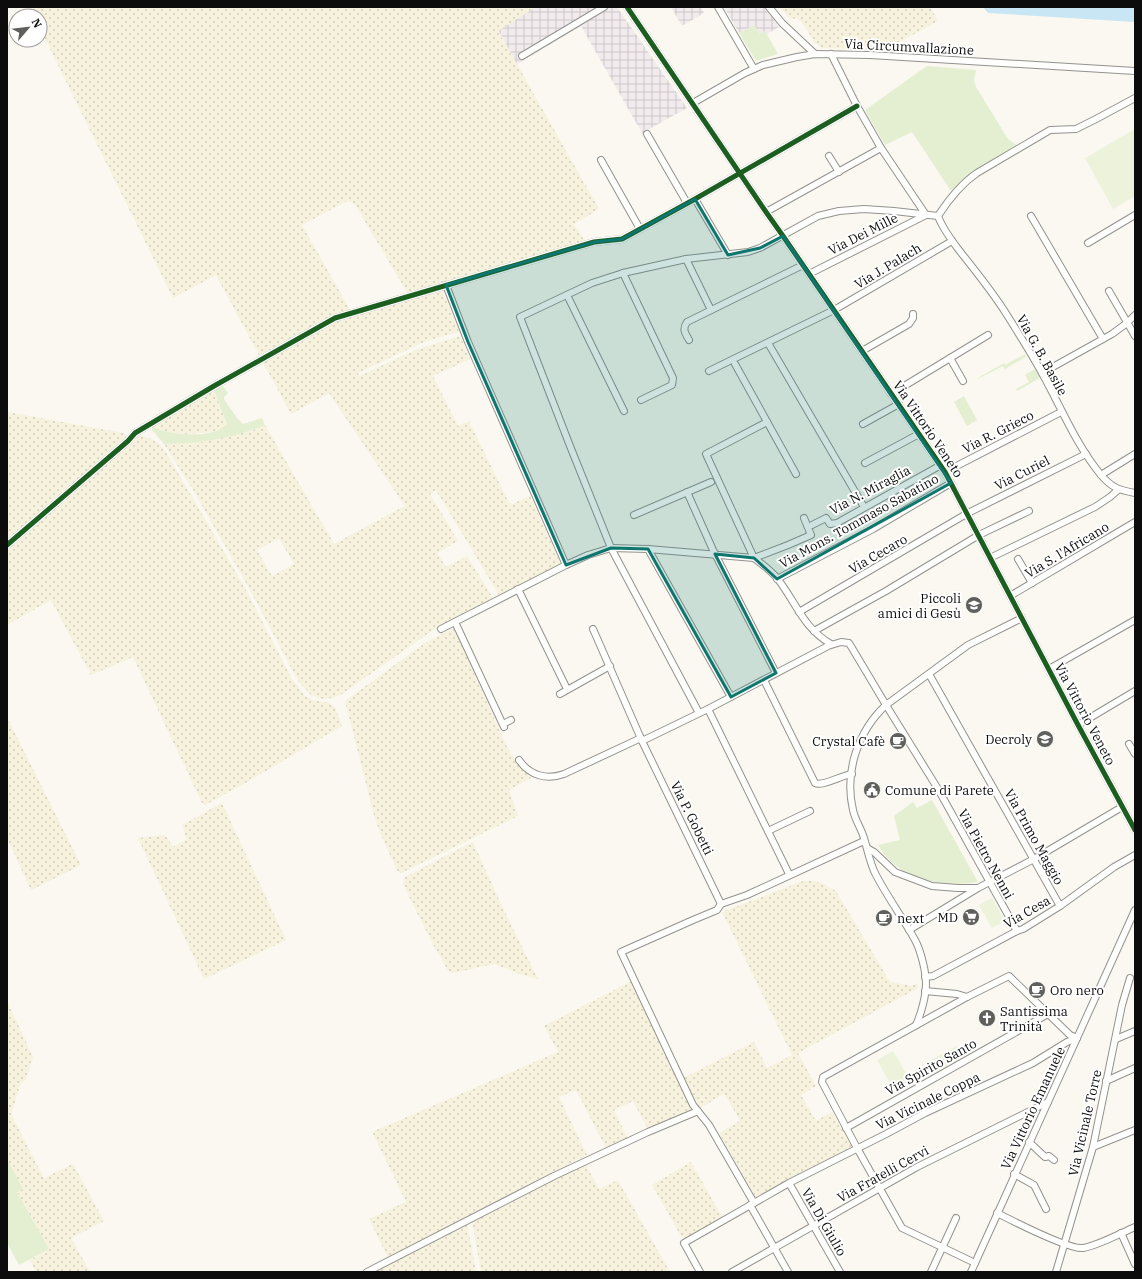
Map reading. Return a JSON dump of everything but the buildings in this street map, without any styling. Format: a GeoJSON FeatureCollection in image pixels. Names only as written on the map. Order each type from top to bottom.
{"type":"FeatureCollection","features":[{"type":"Feature","properties":{"kind":"street"},"geometry":{"type":"LineString","coordinates":[[522,56],[604,7]]}},
{"type":"Feature","properties":{"kind":"street","name":"Via Vittorio Veneto"},"geometry":{"type":"LineString","coordinates":[[627,7],[945,472],[992,557],[1010,596],[1135,830]]}},
{"type":"Feature","properties":{"kind":"street"},"geometry":{"type":"LineString","coordinates":[[718,7],[754,69]]}},
{"type":"Feature","properties":{"kind":"street"},"geometry":{"type":"LineString","coordinates":[[769,7],[782,24],[815,54]]}},
{"type":"Feature","properties":{"kind":"street","name":"Via Circumvallazione"},"geometry":{"type":"LineString","coordinates":[[692,103],[754,69],[782,60],[815,54],[870,55],[1135,71]]}},
{"type":"Feature","properties":{"kind":"street"},"geometry":{"type":"LineString","coordinates":[[831,54],[857,106],[881,148],[926,214]]}},
{"type":"Feature","properties":{"kind":"street"},"geometry":{"type":"LineString","coordinates":[[699,713],[612,548],[570,446],[520,317],[592,283],[623,273],[686,259],[728,255],[748,252],[760,248],[818,216],[839,211],[864,209],[894,210],[938,216],[966,181],[978,173],[1050,130],[1076,129],[1096,120],[1135,98]]}},
{"type":"Feature","properties":{"kind":"street"},"geometry":{"type":"LineString","coordinates":[[7,545],[128,442],[135,433],[214,386],[335,318],[594,242],[622,239],[740,174],[857,106]]}},
{"type":"Feature","properties":{"kind":"street"},"geometry":{"type":"LineString","coordinates":[[647,134],[687,203]]}},
{"type":"Feature","properties":{"kind":"street"},"geometry":{"type":"LineString","coordinates":[[766,212],[881,148]]}},
{"type":"Feature","properties":{"kind":"street"},"geometry":{"type":"LineString","coordinates":[[829,156],[839,172]]}},
{"type":"Feature","properties":{"kind":"street"},"geometry":{"type":"LineString","coordinates":[[601,160],[640,229]]}},
{"type":"Feature","properties":{"kind":"street"},"geometry":{"type":"LineString","coordinates":[[695,199],[728,255]]}},
{"type":"Feature","properties":{"kind":"street","name":"Via Dei Mille"},"geometry":{"type":"LineString","coordinates":[[809,274],[926,214]]}},
{"type":"Feature","properties":{"kind":"street"},"geometry":{"type":"LineString","coordinates":[[1088,243],[1135,215]]}},
{"type":"Feature","properties":{"kind":"street","name":"Via G. B. Basile"},"geometry":{"type":"LineString","coordinates":[[938,216],[940,223],[1002,308],[1042,373],[1086,454],[1101,475],[1110,485],[1118,490]]}},
{"type":"Feature","properties":{"kind":"street"},"geometry":{"type":"LineString","coordinates":[[1031,216],[1103,339]]}},
{"type":"Feature","properties":{"kind":"street","name":"Via J. Palach"},"geometry":{"type":"LineString","coordinates":[[709,371],[834,310],[952,240]]}},
{"type":"Feature","properties":{"kind":"street"},"geometry":{"type":"LineString","coordinates":[[686,259],[711,310]]}},
{"type":"Feature","properties":{"kind":"street"},"geometry":{"type":"LineString","coordinates":[[689,340],[684,331],[684,326],[687,322],[803,265]]}},
{"type":"Feature","properties":{"kind":"street"},"geometry":{"type":"LineString","coordinates":[[623,273],[673,378],[672,385],[641,400]]}},
{"type":"Feature","properties":{"kind":"street"},"geometry":{"type":"LineString","coordinates":[[446,285],[468,342],[566,565]]}},
{"type":"Feature","properties":{"kind":"street"},"geometry":{"type":"LineString","coordinates":[[1109,291],[1135,336]]}},
{"type":"Feature","properties":{"kind":"street"},"geometry":{"type":"LineString","coordinates":[[567,295],[624,411]]}},
{"type":"Feature","properties":{"kind":"street"},"geometry":{"type":"LineString","coordinates":[[862,351],[909,324],[913,318],[913,314]]}},
{"type":"Feature","properties":{"kind":"street"},"geometry":{"type":"LineString","coordinates":[[1042,373],[1103,339],[1127,323],[1135,315]]}},
{"type":"Feature","properties":{"kind":"street"},"geometry":{"type":"LineString","coordinates":[[891,394],[988,335]]}},
{"type":"Feature","properties":{"kind":"street"},"geometry":{"type":"LineString","coordinates":[[768,343],[864,507]]}},
{"type":"Feature","properties":{"kind":"street"},"geometry":{"type":"LineString","coordinates":[[950,358],[963,381]]}},
{"type":"Feature","properties":{"kind":"street"},"geometry":{"type":"LineString","coordinates":[[734,364],[796,474]]}},
{"type":"Feature","properties":{"kind":"street"},"geometry":{"type":"LineString","coordinates":[[863,424],[899,404]]}},
{"type":"Feature","properties":{"kind":"street","name":"Via R. Grieco"},"geometry":{"type":"LineString","coordinates":[[945,472],[1062,412]]}},
{"type":"Feature","properties":{"kind":"street"},"geometry":{"type":"LineString","coordinates":[[519,760],[527,769],[535,774],[553,777],[564,774],[708,709],[832,644],[814,631],[799,612],[777,579],[766,567],[754,558],[706,454],[767,422]]}},
{"type":"Feature","properties":{"kind":"street"},"geometry":{"type":"LineString","coordinates":[[865,463],[919,434]]}},
{"type":"Feature","properties":{"kind":"street","name":"Via Curiel"},"geometry":{"type":"LineString","coordinates":[[968,513],[1086,454]]}},
{"type":"Feature","properties":{"kind":"street"},"geometry":{"type":"LineString","coordinates":[[1101,475],[1135,454]]}},
{"type":"Feature","properties":{"kind":"street","name":"Via N. Miraglia"},"geometry":{"type":"LineString","coordinates":[[812,525],[826,518],[830,524],[837,523],[941,466]]}},
{"type":"Feature","properties":{"kind":"street"},"geometry":{"type":"LineString","coordinates":[[634,515],[711,482]]}},
{"type":"Feature","properties":{"kind":"street","name":"Via Mons. Tommaso Sabatino"},"geometry":{"type":"LineString","coordinates":[[777,579],[873,529],[951,483]]}},
{"type":"Feature","properties":{"kind":"street"},"geometry":{"type":"LineString","coordinates":[[992,557],[1095,507],[1118,490],[1135,493]]}},
{"type":"Feature","properties":{"kind":"street"},"geometry":{"type":"LineString","coordinates":[[687,492],[715,554],[776,673]]}},
{"type":"Feature","properties":{"kind":"street"},"geometry":{"type":"LineString","coordinates":[[814,631],[886,591],[979,535],[1029,510]]}},
{"type":"Feature","properties":{"kind":"street","name":"Via Cecaro"},"geometry":{"type":"LineString","coordinates":[[799,612],[968,513]]}},
{"type":"Feature","properties":{"kind":"street"},"geometry":{"type":"LineString","coordinates":[[441,629],[588,555],[612,548],[648,549],[754,558],[811,535],[804,518]]}},
{"type":"Feature","properties":{"kind":"street","name":"Via S. l'Africano"},"geometry":{"type":"LineString","coordinates":[[1010,596],[1135,522]]}},
{"type":"Feature","properties":{"kind":"street"},"geometry":{"type":"LineString","coordinates":[[648,549],[731,697]]}},
{"type":"Feature","properties":{"kind":"street"},"geometry":{"type":"LineString","coordinates":[[1018,559],[1032,583]]}},
{"type":"Feature","properties":{"kind":"street"},"geometry":{"type":"LineString","coordinates":[[518,589],[568,689]]}},
{"type":"Feature","properties":{"kind":"street"},"geometry":{"type":"LineString","coordinates":[[916,1025],[924,1002],[926,985],[925,977],[918,949],[909,930],[875,874],[852,806],[850,787],[854,756],[862,738],[876,714],[886,705],[968,645],[1022,618]]}},
{"type":"Feature","properties":{"kind":"street"},"geometry":{"type":"LineString","coordinates":[[1049,669],[1135,620]]}},
{"type":"Feature","properties":{"kind":"street"},"geometry":{"type":"LineString","coordinates":[[454,622],[503,726],[512,720]]}},
{"type":"Feature","properties":{"kind":"street","name":"Via P. Gobetti"},"geometry":{"type":"LineString","coordinates":[[593,629],[642,739],[721,904]]}},
{"type":"Feature","properties":{"kind":"street","name":"Via Pietro Nenni"},"geometry":{"type":"LineString","coordinates":[[832,644],[841,642],[850,643],[938,789],[1017,931]]}},
{"type":"Feature","properties":{"kind":"street"},"geometry":{"type":"LineString","coordinates":[[560,694],[610,666]]}},
{"type":"Feature","properties":{"kind":"street","name":"Via Primo Maggio"},"geometry":{"type":"LineString","coordinates":[[929,674],[1060,906]]}},
{"type":"Feature","properties":{"kind":"street"},"geometry":{"type":"LineString","coordinates":[[764,680],[815,783],[818,785],[841,776],[852,774]]}},
{"type":"Feature","properties":{"kind":"street"},"geometry":{"type":"LineString","coordinates":[[1078,725],[1135,691]]}},
{"type":"Feature","properties":{"kind":"street"},"geometry":{"type":"LineString","coordinates":[[708,709],[789,874]]}},
{"type":"Feature","properties":{"kind":"street"},"geometry":{"type":"LineString","coordinates":[[1130,744],[1135,754]]}},
{"type":"Feature","properties":{"kind":"street"},"geometry":{"type":"LineString","coordinates":[[909,930],[978,888],[1034,859],[1122,807]]}},
{"type":"Feature","properties":{"kind":"street"},"geometry":{"type":"LineString","coordinates":[[768,831],[810,811]]}},
{"type":"Feature","properties":{"kind":"street"},"geometry":{"type":"LineString","coordinates":[[788,1272],[709,1125],[693,1105],[621,952],[717,910],[721,904],[747,895],[789,874],[864,841]]}},
{"type":"Feature","properties":{"kind":"street"},"geometry":{"type":"LineString","coordinates":[[866,848],[874,852],[895,872],[932,886],[978,888]]}},
{"type":"Feature","properties":{"kind":"street","name":"Via Cesa"},"geometry":{"type":"LineString","coordinates":[[925,977],[933,976],[1023,929],[1060,906],[1114,867],[1135,855]]}},
{"type":"Feature","properties":{"kind":"street","name":"Via Vittorio Emanuele"},"geometry":{"type":"LineString","coordinates":[[971,1272],[1014,1174],[1135,910]]}},
{"type":"Feature","properties":{"kind":"street"},"geometry":{"type":"LineString","coordinates":[[975,1262],[902,1228],[846,1128],[822,1082],[823,1077],[967,997],[1009,976],[1048,1014],[1070,1034],[1077,1038]]}},
{"type":"Feature","properties":{"kind":"street","name":"Via Vicinale Torre"},"geometry":{"type":"LineString","coordinates":[[1056,1272],[1093,1147],[1122,1005],[1131,981]]}},
{"type":"Feature","properties":{"kind":"street"},"geometry":{"type":"LineString","coordinates":[[925,991],[957,994],[967,997]]}},
{"type":"Feature","properties":{"kind":"street","name":"Via Spirito Santo"},"geometry":{"type":"LineString","coordinates":[[846,1128],[1048,1014]]}},
{"type":"Feature","properties":{"kind":"street"},"geometry":{"type":"LineString","coordinates":[[1116,1039],[1135,1031]]}},
{"type":"Feature","properties":{"kind":"street","name":"Via Vicinale Coppa"},"geometry":{"type":"LineString","coordinates":[[700,1272],[684,1243],[789,1183],[958,1097],[1033,1063],[1067,1042],[1077,1038]]}},
{"type":"Feature","properties":{"kind":"street"},"geometry":{"type":"LineString","coordinates":[[1106,1081],[1135,1068]]}},
{"type":"Feature","properties":{"kind":"street","name":"Via Fratelli Cervi"},"geometry":{"type":"LineString","coordinates":[[732,1272],[879,1187],[1048,1102]]}},
{"type":"Feature","properties":{"kind":"street"},"geometry":{"type":"LineString","coordinates":[[367,1272],[548,1178],[648,1132],[698,1111]]}},
{"type":"Feature","properties":{"kind":"street"},"geometry":{"type":"LineString","coordinates":[[1093,1147],[1135,1130]]}},
{"type":"Feature","properties":{"kind":"street"},"geometry":{"type":"LineString","coordinates":[[1029,1142],[1045,1157],[1049,1156],[1054,1160]]}},
{"type":"Feature","properties":{"kind":"street"},"geometry":{"type":"LineString","coordinates":[[1014,1174],[1034,1185],[1046,1209]]}},
{"type":"Feature","properties":{"kind":"street","name":"Via Di Giulio"},"geometry":{"type":"LineString","coordinates":[[789,1183],[840,1272]]}},
{"type":"Feature","properties":{"kind":"street"},"geometry":{"type":"LineString","coordinates":[[997,1213],[1064,1244],[1077,1248],[1084,1248],[1135,1227]]}},
{"type":"Feature","properties":{"kind":"street"},"geometry":{"type":"LineString","coordinates":[[931,1272],[956,1218]]}},
{"type":"Feature","properties":{"kind":"street"},"geometry":{"type":"LineString","coordinates":[[1121,1233],[1135,1264]]}},
{"type":"Feature","properties":{"kind":"highlighted area"},"geometry":{"type":"Polygon","coordinates":[[[695,199],[728,255],[760,248],[783,236],[951,483],[777,579],[754,558],[715,554],[776,673],[731,697],[648,549],[611,548],[566,565],[468,342],[446,285],[594,242],[622,239],[695,199]]]}},
{"type":"Feature","properties":{"kind":"shaded area"},"geometry":{"type":"Polygon","coordinates":[[[536,7],[617,7],[687,108],[642,133],[581,26],[517,64],[498,30],[536,7]]]}},
{"type":"Feature","properties":{"kind":"shaded area"},"geometry":{"type":"Polygon","coordinates":[[[536,7],[498,31],[599,209],[574,224],[585,241],[408,294],[356,206],[352,202],[347,201],[302,225],[350,310],[336,314],[322,321],[260,357],[216,275],[173,298],[48,45],[48,8],[29,8],[536,7]]]}},
{"type":"Feature","properties":{"kind":"shaded area"},"geometry":{"type":"Polygon","coordinates":[[[671,7],[701,7],[704,13],[682,26],[671,7]]]}},
{"type":"Feature","properties":{"kind":"shaded area"},"geometry":{"type":"Polygon","coordinates":[[[724,7],[766,7],[779,27],[767,34],[765,31],[760,34],[754,25],[739,33],[724,7]]]}},
{"type":"Feature","properties":{"kind":"shaded area"},"geometry":{"type":"Polygon","coordinates":[[[780,7],[930,7],[938,21],[883,50],[822,48],[814,42],[806,28],[798,19],[789,18],[780,7]]]}},
{"type":"Feature","properties":{"kind":"shaded area"},"geometry":{"type":"Polygon","coordinates":[[[442,289],[459,332],[419,344],[358,373],[359,376],[418,349],[460,336],[470,359],[433,376],[458,426],[469,421],[510,505],[530,496],[561,564],[499,595],[436,490],[430,494],[458,541],[437,553],[446,567],[467,556],[493,598],[433,630],[342,694],[332,698],[323,699],[310,694],[298,681],[249,588],[193,490],[164,444],[202,442],[253,430],[265,425],[334,544],[405,506],[329,393],[291,414],[263,362],[336,319],[442,289]],[[279,538],[257,550],[272,576],[294,564],[279,538]]]}},
{"type":"Feature","properties":{"kind":"shaded area"},"geometry":{"type":"Polygon","coordinates":[[[214,390],[227,424],[222,428],[212,432],[187,434],[163,432],[152,427],[155,424],[214,390]]]}},
{"type":"Feature","properties":{"kind":"shaded area"},"geometry":{"type":"Polygon","coordinates":[[[7,412],[123,433],[128,437],[128,439],[7,542],[7,412]]]}},
{"type":"Feature","properties":{"kind":"shaded area"},"geometry":{"type":"Polygon","coordinates":[[[140,435],[158,443],[164,449],[245,588],[292,679],[305,696],[313,700],[329,703],[335,707],[342,726],[205,805],[202,803],[133,657],[91,675],[51,600],[7,625],[7,550],[137,436],[140,435]]]}},
{"type":"Feature","properties":{"kind":"shaded area"},"geometry":{"type":"Polygon","coordinates":[[[454,628],[506,745],[517,763],[531,778],[509,790],[518,816],[401,873],[398,872],[375,819],[345,701],[425,643],[454,628]]]}},
{"type":"Feature","properties":{"kind":"shaded area"},"geometry":{"type":"Polygon","coordinates":[[[7,717],[81,865],[31,890],[7,838],[7,717]]]}},
{"type":"Feature","properties":{"kind":"shaded area"},"geometry":{"type":"Polygon","coordinates":[[[222,803],[286,940],[204,979],[138,838],[165,835],[173,847],[186,840],[182,825],[222,803]]]}},
{"type":"Feature","properties":{"kind":"shaded area"},"geometry":{"type":"Polygon","coordinates":[[[473,842],[500,902],[538,979],[522,975],[494,964],[453,973],[449,972],[412,903],[403,883],[405,877],[473,842]]]}},
{"type":"Feature","properties":{"kind":"shaded area"},"geometry":{"type":"Polygon","coordinates":[[[803,881],[813,881],[824,884],[836,891],[890,982],[912,986],[917,983],[918,988],[798,1053],[816,1086],[801,1095],[816,1121],[832,1112],[852,1147],[796,1175],[756,1198],[719,1133],[740,1121],[730,1103],[724,1094],[700,1108],[696,1106],[683,1078],[754,1042],[767,1068],[792,1055],[722,912],[803,881]]]}},
{"type":"Feature","properties":{"kind":"shaded area"},"geometry":{"type":"Polygon","coordinates":[[[632,981],[691,1109],[691,1112],[648,1129],[633,1101],[614,1110],[628,1139],[606,1148],[576,1090],[559,1097],[587,1155],[388,1258],[369,1219],[406,1202],[372,1132],[558,1052],[544,1026],[632,981]]]}},
{"type":"Feature","properties":{"kind":"shaded area"},"geometry":{"type":"Polygon","coordinates":[[[7,1001],[33,1057],[26,1080],[21,1083],[11,1114],[44,1178],[73,1164],[104,1221],[71,1238],[90,1272],[36,1272],[30,1260],[49,1249],[17,1192],[23,1189],[7,1159],[7,1001]]]}},
{"type":"Feature","properties":{"kind":"shaded area"},"geometry":{"type":"Polygon","coordinates":[[[691,1162],[722,1217],[685,1239],[681,1236],[652,1185],[691,1162]]]}},
{"type":"Feature","properties":{"kind":"shaded area"},"geometry":{"type":"Polygon","coordinates":[[[585,1163],[599,1189],[618,1180],[670,1272],[481,1272],[472,1220],[585,1163]]]}},
{"type":"Feature","properties":{"kind":"shaded area"},"geometry":{"type":"Polygon","coordinates":[[[467,1223],[476,1272],[373,1272],[467,1223]]]}},
{"type":"Feature","properties":{"kind":"green space"},"geometry":{"type":"Polygon","coordinates":[[[754,25],[760,34],[765,31],[778,54],[756,61],[739,33],[754,25]]]}},
{"type":"Feature","properties":{"kind":"green space"},"geometry":{"type":"Polygon","coordinates":[[[927,66],[976,70],[974,80],[976,87],[1008,139],[1018,146],[974,172],[951,191],[912,132],[885,145],[865,110],[927,66]]]}},
{"type":"Feature","properties":{"kind":"green space"},"geometry":{"type":"Polygon","coordinates":[[[1135,129],[1135,196],[1113,209],[1085,158],[1135,129]]]}},
{"type":"Feature","properties":{"kind":"green space"},"geometry":{"type":"Polygon","coordinates":[[[1025,354],[1026,357],[1005,369],[1003,366],[978,379],[1004,363],[1005,365],[1025,354]]]}},
{"type":"Feature","properties":{"kind":"green space"},"geometry":{"type":"Polygon","coordinates":[[[1035,369],[1040,378],[1017,391],[1016,389],[1029,382],[1025,375],[1035,369]]]}},
{"type":"Feature","properties":{"kind":"green space"},"geometry":{"type":"Polygon","coordinates":[[[222,385],[228,393],[224,399],[243,424],[262,418],[265,425],[228,437],[177,444],[164,444],[152,430],[152,427],[180,434],[201,434],[220,429],[227,424],[214,390],[222,385]]]}},
{"type":"Feature","properties":{"kind":"green space"},"geometry":{"type":"Polygon","coordinates":[[[964,396],[977,420],[967,426],[954,402],[964,396]]]}},
{"type":"Feature","properties":{"kind":"green space"},"geometry":{"type":"Polygon","coordinates":[[[932,800],[978,882],[950,884],[922,879],[909,874],[897,866],[887,857],[878,845],[900,840],[894,816],[913,802],[917,808],[932,800]]]}},
{"type":"Feature","properties":{"kind":"green space"},"geometry":{"type":"Polygon","coordinates":[[[992,898],[1005,921],[992,928],[979,905],[992,898]]]}},
{"type":"Feature","properties":{"kind":"green space"},"geometry":{"type":"Polygon","coordinates":[[[957,1046],[963,1057],[935,1073],[929,1061],[957,1046]]]}},
{"type":"Feature","properties":{"kind":"green space"},"geometry":{"type":"Polygon","coordinates":[[[893,1051],[911,1082],[895,1092],[877,1060],[893,1051]]]}},
{"type":"Feature","properties":{"kind":"green space"},"geometry":{"type":"Polygon","coordinates":[[[7,1159],[23,1189],[17,1192],[49,1249],[19,1265],[7,1243],[7,1159]]]}},
{"type":"Feature","properties":{"kind":"water"},"geometry":{"type":"Polygon","coordinates":[[[983,7],[1135,7],[1135,22],[988,13],[983,7]]]}},
{"type":"Feature","properties":{"kind":"cycle path"},"geometry":{"type":"LineString","coordinates":[[627,7],[945,472],[1135,830]]}},
{"type":"Feature","properties":{"kind":"cycle path"},"geometry":{"type":"LineString","coordinates":[[7,545],[128,441],[135,433],[214,386],[335,318],[594,242],[622,239],[857,106]]}},
{"type":"Feature","properties":{"kind":"place","name":"Piccoli amici di Gesù"},"geometry":{"type":"Point","coordinates":[974,605]}},
{"type":"Feature","properties":{"kind":"place","name":"Decroly"},"geometry":{"type":"Point","coordinates":[1045,739]}},
{"type":"Feature","properties":{"kind":"place","name":"Crystal Cafè"},"geometry":{"type":"Point","coordinates":[898,741]}},
{"type":"Feature","properties":{"kind":"place","name":"Comune di Parete"},"geometry":{"type":"Point","coordinates":[872,790]}},
{"type":"Feature","properties":{"kind":"place","name":"MD"},"geometry":{"type":"Point","coordinates":[971,917]}},
{"type":"Feature","properties":{"kind":"place","name":"next"},"geometry":{"type":"Point","coordinates":[884,918]}},
{"type":"Feature","properties":{"kind":"place","name":"Oro nero"},"geometry":{"type":"Point","coordinates":[1037,990]}},
{"type":"Feature","properties":{"kind":"place","name":"Santissima Trinità"},"geometry":{"type":"Point","coordinates":[987,1018]}}]}
